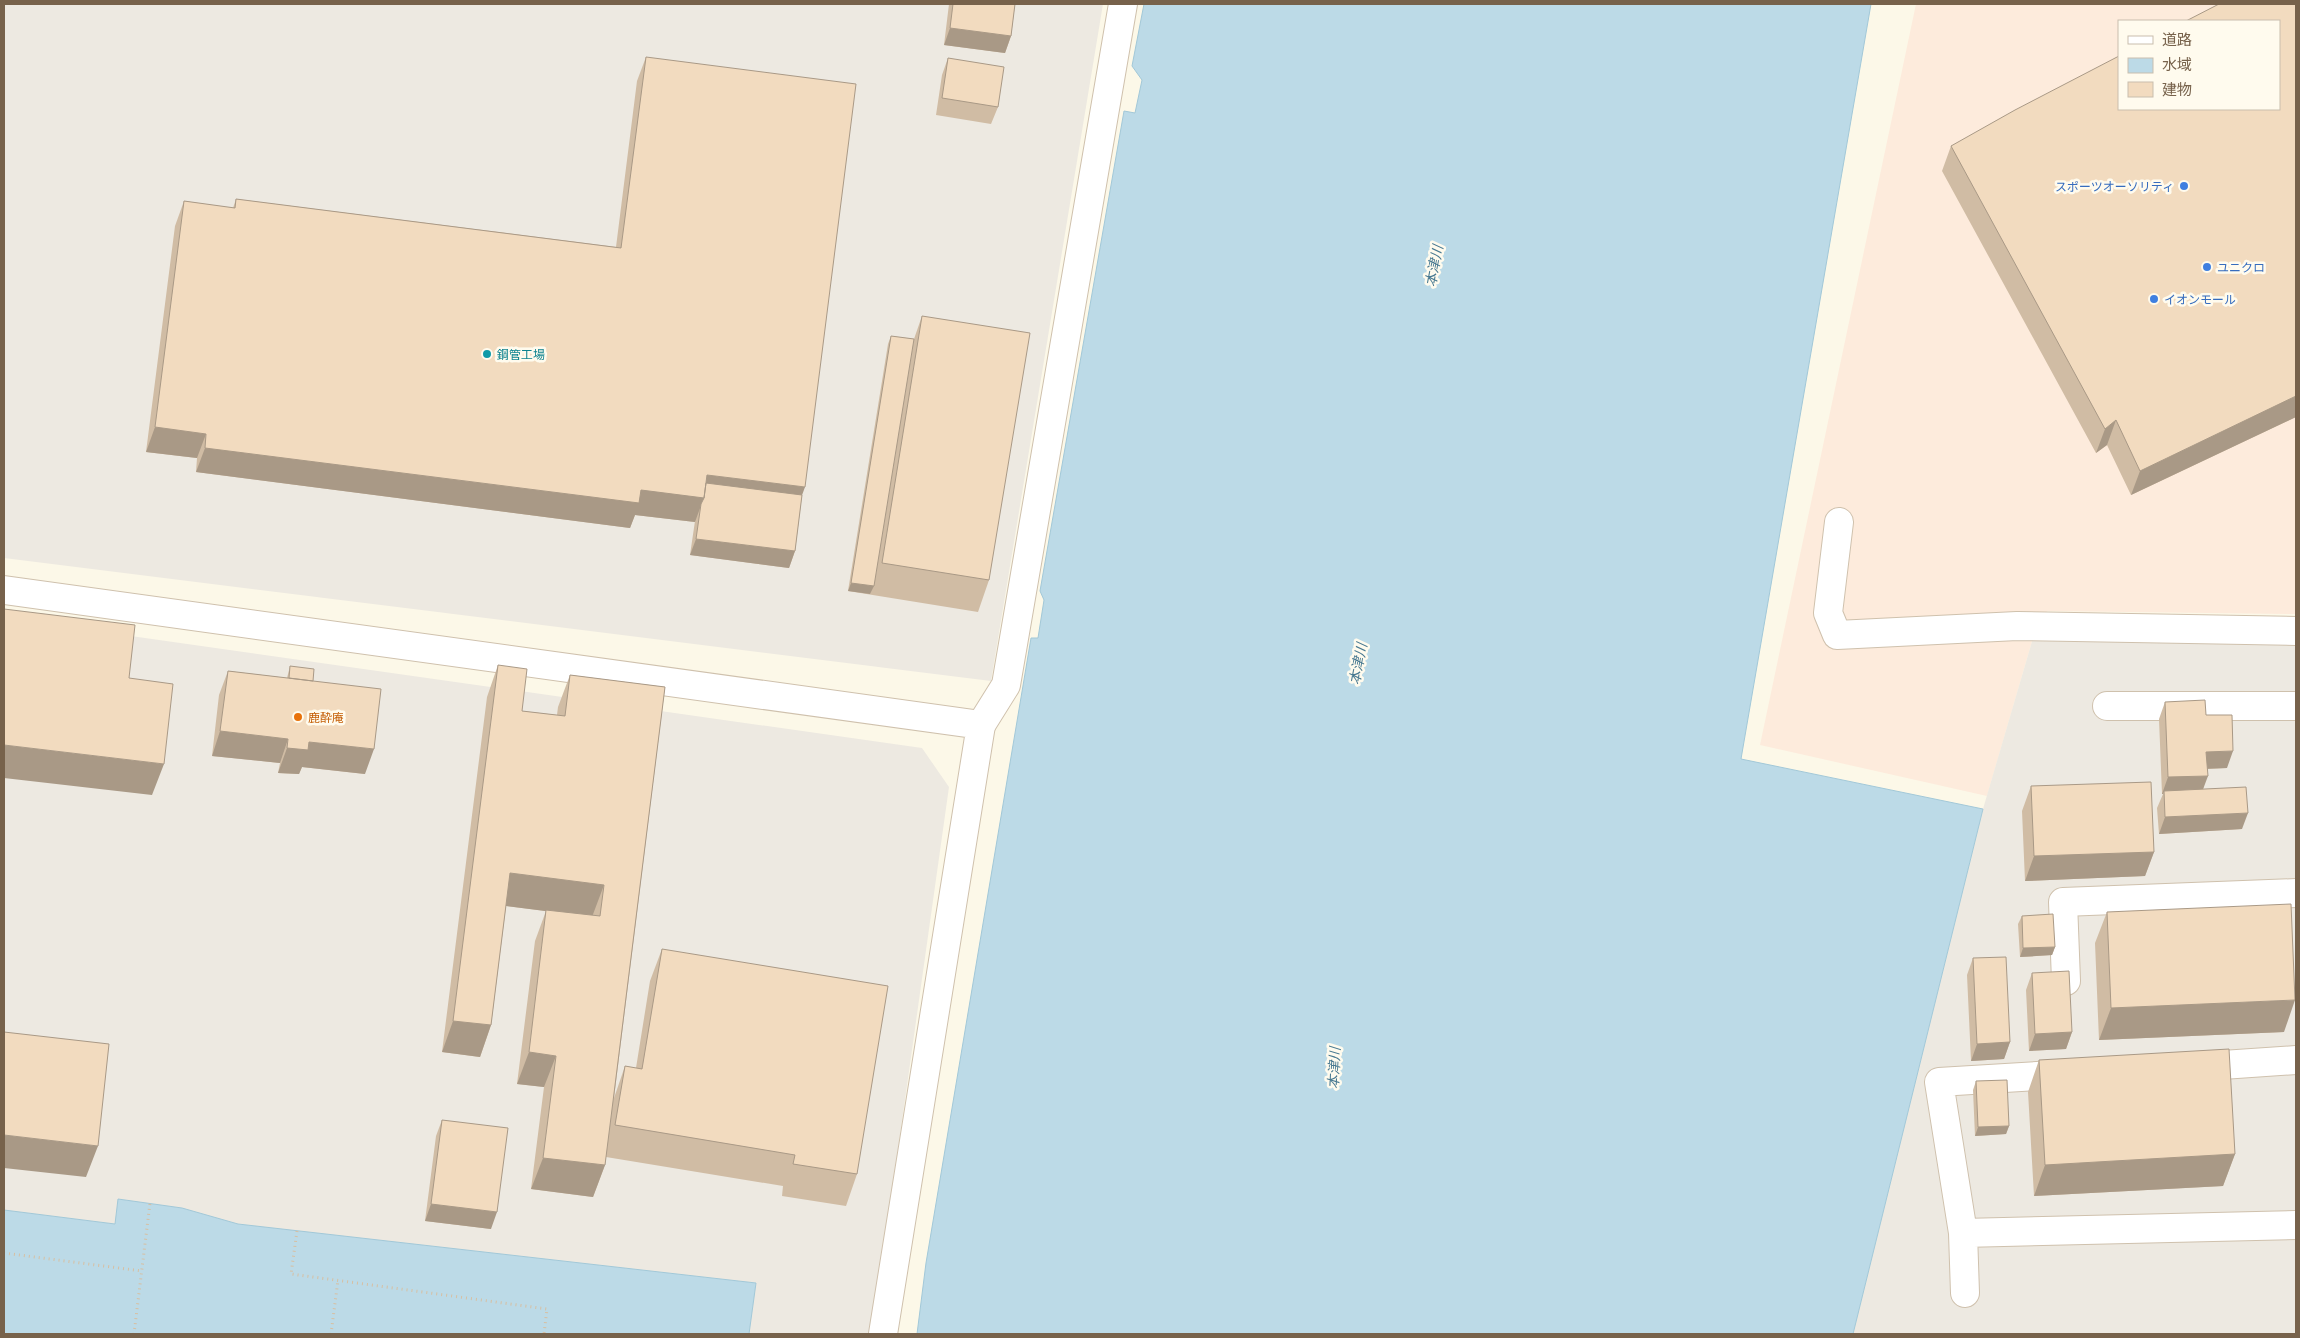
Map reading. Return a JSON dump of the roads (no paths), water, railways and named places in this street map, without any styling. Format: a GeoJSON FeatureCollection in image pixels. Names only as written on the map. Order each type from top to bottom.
{"type":"FeatureCollection","features":[{"type":"Feature","properties":{"kind":"street"},"geometry":{"type":"LineString","coordinates":[[883,1334],[981,726],[1006,685],[1123,4]]}},
{"type":"Feature","properties":{"kind":"street"},"geometry":{"type":"LineString","coordinates":[[1839,522],[1828,614],[1837,635],[2017,626],[2296,631]]}},
{"type":"Feature","properties":{"kind":"street"},"geometry":{"type":"LineString","coordinates":[[4,590],[981,726]]}},
{"type":"Feature","properties":{"kind":"street"},"geometry":{"type":"LineString","coordinates":[[2106,706],[2296,706]]}},
{"type":"Feature","properties":{"kind":"street"},"geometry":{"type":"LineString","coordinates":[[2066,981],[2063,902],[2296,893]]}},
{"type":"Feature","properties":{"kind":"street"},"geometry":{"type":"LineString","coordinates":[[2167,1068],[2296,1060]]}},
{"type":"Feature","properties":{"kind":"street"},"geometry":{"type":"LineString","coordinates":[[1965,1293],[1962,1233],[1939,1082],[2098,1072]]}},
{"type":"Feature","properties":{"kind":"street"},"geometry":{"type":"LineString","coordinates":[[1962,1233],[2296,1225]]}},
{"type":"Feature","properties":{"kind":"water","name":"本津川"},"geometry":{"type":"Polygon","coordinates":[[[1144,4],[1871,4],[1741,759],[1983,809],[1853,1334],[917,1334],[926,1263],[1031,638],[1038,638],[1044,600],[1040,591],[1124,111],[1135,113],[1142,80],[1132,66],[1144,4]]]}},
{"type":"Feature","properties":{"kind":"water"},"geometry":{"type":"Polygon","coordinates":[[[118,1199],[182,1208],[238,1224],[756,1283],[749,1334],[4,1334],[4,1210],[115,1224],[118,1199]]]}},
{"type":"Feature","properties":{"kind":"place","name":"スポーツオーソリティ"},"geometry":{"type":"Point","coordinates":[2184,186]}},
{"type":"Feature","properties":{"kind":"place","name":"ユニクロ"},"geometry":{"type":"Point","coordinates":[2207,267]}},
{"type":"Feature","properties":{"kind":"place","name":"イオンモール"},"geometry":{"type":"Point","coordinates":[2154,299]}},
{"type":"Feature","properties":{"kind":"place","name":"鋼管工場"},"geometry":{"type":"Point","coordinates":[487,354]}},
{"type":"Feature","properties":{"kind":"place","name":"鹿酔庵"},"geometry":{"type":"Point","coordinates":[298,717]}}]}
